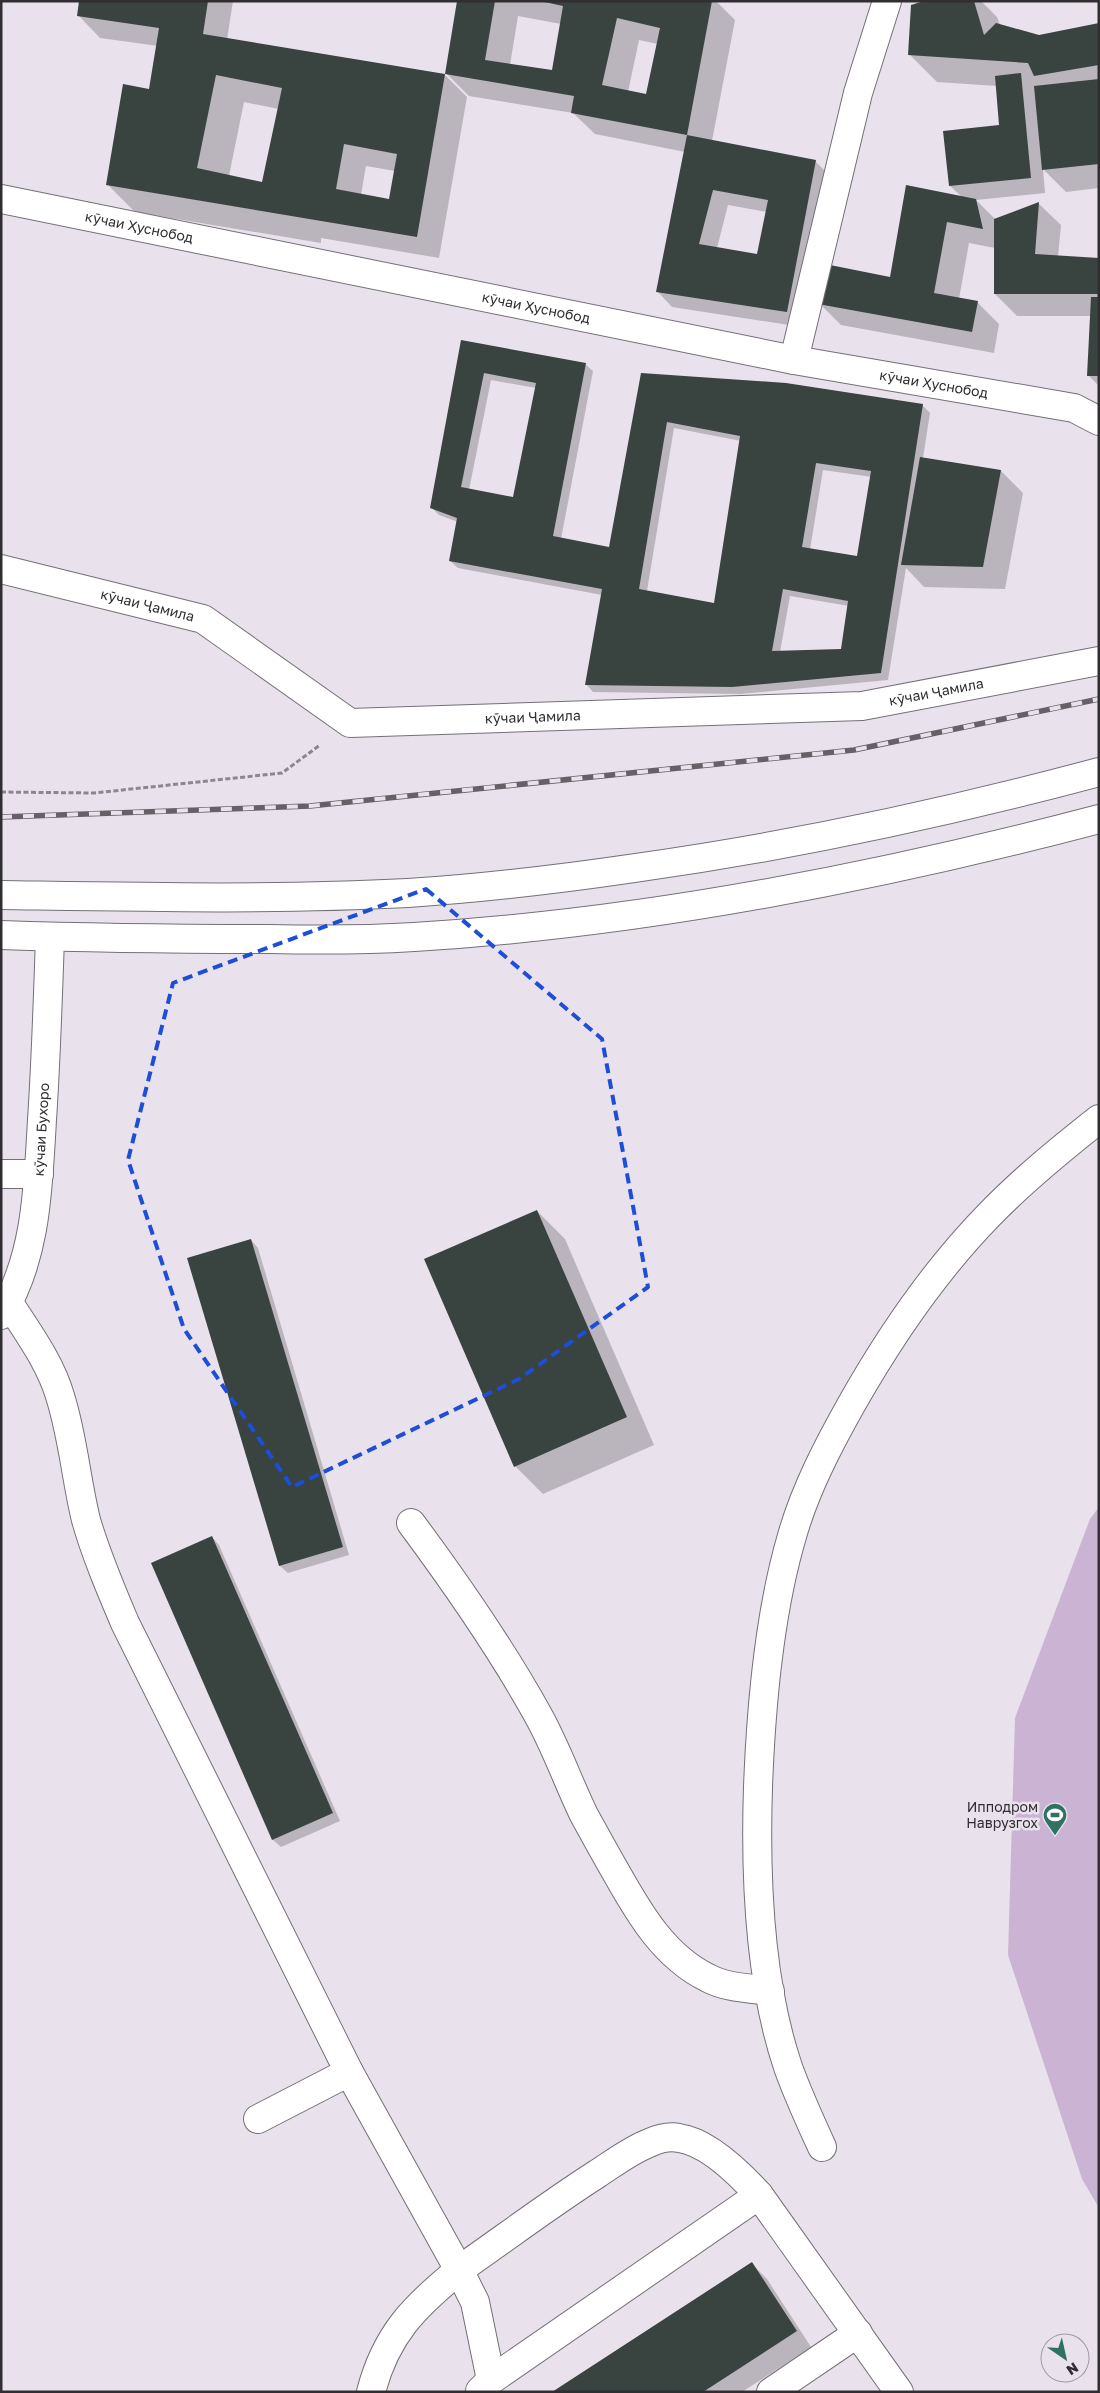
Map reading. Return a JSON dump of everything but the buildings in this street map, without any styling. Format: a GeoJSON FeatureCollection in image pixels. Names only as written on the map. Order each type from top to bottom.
{"type":"FeatureCollection","features":[{"type":"Feature","properties":{"kind":"street"},"geometry":{"type":"LineString","coordinates":[[794,360],[858,93],[887,1]]}},
{"type":"Feature","properties":{"kind":"street","name":"кӯчаи Ҳуснобод"},"geometry":{"type":"LineString","coordinates":[[1,199],[794,360],[1074,408],[1099,421]]}},
{"type":"Feature","properties":{"kind":"street","name":"кӯчаи Ҷамила"},"geometry":{"type":"LineString","coordinates":[[1,569],[203,619],[350,723],[862,706],[1099,661]]}},
{"type":"Feature","properties":{"kind":"street"},"geometry":{"type":"LineString","coordinates":[[1,894],[278,897],[408,893],[529,882],[727,855],[800,842],[970,806],[1099,772]]}},
{"type":"Feature","properties":{"kind":"street"},"geometry":{"type":"LineString","coordinates":[[1,935],[370,939],[539,926],[716,902],[825,883],[940,859],[1099,819]]}},
{"type":"Feature","properties":{"kind":"street","name":"кӯчаи Бухоро"},"geometry":{"type":"LineString","coordinates":[[5,1309],[24,1263],[33,1228],[39,1174],[50,936]]}},
{"type":"Feature","properties":{"kind":"street"},"geometry":{"type":"LineString","coordinates":[[822,2147],[788,2066],[770,1991],[759,1891],[756,1826],[763,1700],[781,1582],[795,1526],[834,1435],[891,1338],[920,1297],[988,1216],[1024,1181],[1099,1119]]}},
{"type":"Feature","properties":{"kind":"street"},"geometry":{"type":"LineString","coordinates":[[1,1174],[39,1174]]}},
{"type":"Feature","properties":{"kind":"street"},"geometry":{"type":"LineString","coordinates":[[5,1309],[44,1357],[60,1395],[72,1440],[87,1520],[125,1624],[349,2072],[460,2270],[475,2302],[485,2386],[758,2195]]}},
{"type":"Feature","properties":{"kind":"street"},"geometry":{"type":"LineString","coordinates":[[411,1523],[474,1610],[516,1676],[540,1718],[584,1814],[648,1926],[665,1946],[690,1968],[710,1979],[730,1986],[770,1991]]}},
{"type":"Feature","properties":{"kind":"street"},"geometry":{"type":"LineString","coordinates":[[258,2119],[349,2072]]}},
{"type":"Feature","properties":{"kind":"street"},"geometry":{"type":"LineString","coordinates":[[371,2392],[383,2356],[409,2314],[460,2270],[580,2185],[629,2153],[648,2143],[664,2138],[679,2138],[694,2143],[711,2153],[732,2168],[758,2195],[899,2392]]}},
{"type":"Feature","properties":{"kind":"street"},"geometry":{"type":"LineString","coordinates":[[771,2392],[858,2333]]}},
{"type":"Feature","properties":{"kind":"path"},"geometry":{"type":"LineString","coordinates":[[1,792],[94,793],[282,773],[350,723]]}},
{"type":"Feature","properties":{"kind":"highlighted area"},"geometry":{"type":"Polygon","coordinates":[[[426,889],[602,1039],[648,1287],[519,1379],[292,1487],[184,1329],[128,1160],[173,983],[426,889]]]}},
{"type":"Feature","properties":{"kind":"shaded area","name":"Ипподром Наврузгох"},"geometry":{"type":"Polygon","coordinates":[[[1099,1507],[1099,2208],[1082,2179],[1008,1955],[1015,1718],[1090,1519],[1099,1507]]]}},
{"type":"Feature","properties":{"kind":"railway"},"geometry":{"type":"LineString","coordinates":[[1,817],[310,806],[854,750],[1099,699]]}},
{"type":"Feature","properties":{"kind":"place","name":"Ипподром Наврузгох"},"geometry":{"type":"Point","coordinates":[1055,1836]}}]}
